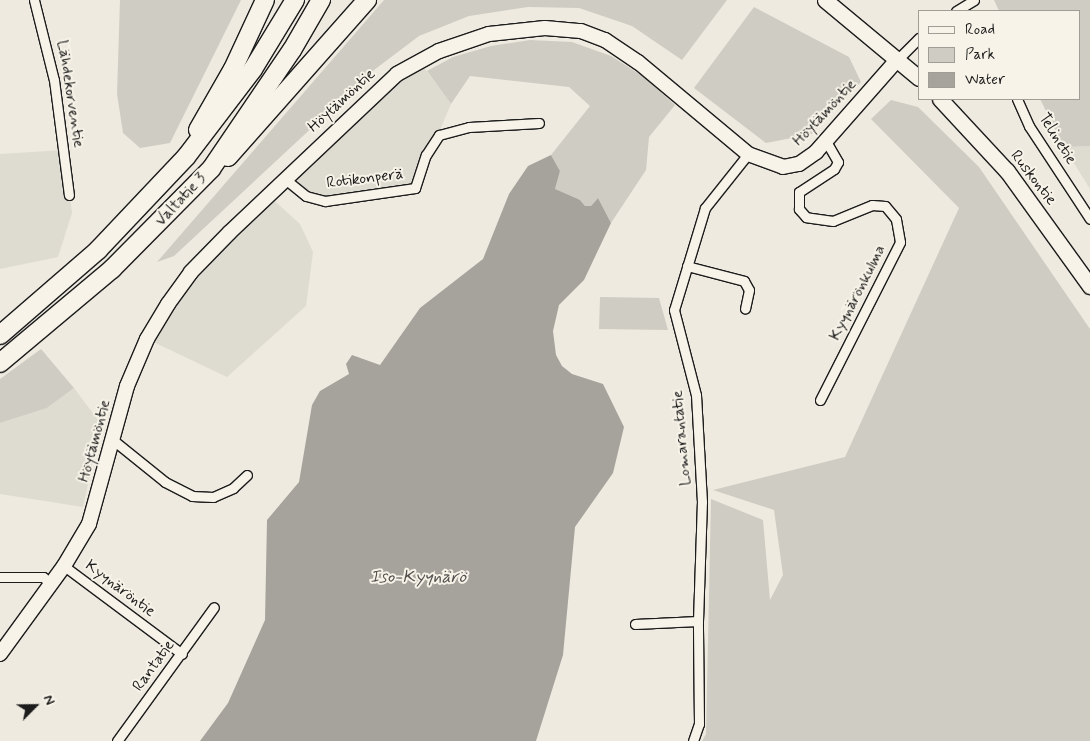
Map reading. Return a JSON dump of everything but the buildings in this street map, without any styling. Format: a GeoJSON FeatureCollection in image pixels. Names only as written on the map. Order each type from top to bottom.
{"type":"FeatureCollection","features":[{"type":"Feature","properties":{"kind":"highway"},"geometry":{"type":"LineString","coordinates":[[186,157],[265,0]]}},
{"type":"Feature","properties":{"kind":"highway","name":"Valtatie 3"},"geometry":{"type":"LineString","coordinates":[[0,335],[98,250],[186,157],[253,69],[295,0]]}},
{"type":"Feature","properties":{"kind":"highway","name":"Valtatie 3"},"geometry":{"type":"LineString","coordinates":[[0,363],[74,304],[112,269],[211,168],[292,50],[322,0]]}},
{"type":"Feature","properties":{"kind":"highway"},"geometry":{"type":"LineString","coordinates":[[211,168],[235,150],[367,0]]}},
{"type":"Feature","properties":{"kind":"main road"},"geometry":{"type":"LineString","coordinates":[[825,0],[898,58],[918,77]]}},
{"type":"Feature","properties":{"kind":"main road","name":"Ruskontie"},"geometry":{"type":"LineString","coordinates":[[941,100],[1006,171],[1090,286]]}},
{"type":"Feature","properties":{"kind":"street","name":"Lähdekorventie"},"geometry":{"type":"LineString","coordinates":[[34,0],[54,80],[69,195]]}},
{"type":"Feature","properties":{"kind":"street"},"geometry":{"type":"LineString","coordinates":[[958,10],[974,1]]}},
{"type":"Feature","properties":{"kind":"street","name":"Höytämöntie"},"geometry":{"type":"LineString","coordinates":[[0,654],[64,566],[89,524],[136,362],[168,304],[191,272],[285,179],[397,74],[470,39],[525,29],[571,30],[605,40],[638,62],[748,154],[767,164],[791,166],[807,159],[826,141],[898,58]]}},
{"type":"Feature","properties":{"kind":"street"},"geometry":{"type":"LineString","coordinates":[[898,58],[918,39]]}},
{"type":"Feature","properties":{"kind":"street","name":"Telinetie"},"geometry":{"type":"LineString","coordinates":[[1017,100],[1029,126],[1090,219]]}},
{"type":"Feature","properties":{"kind":"street","name":"Rotikonperä"},"geometry":{"type":"LineString","coordinates":[[285,179],[306,196],[325,201],[416,188],[426,155],[439,135],[469,127],[539,123]]}},
{"type":"Feature","properties":{"kind":"street","name":"Kyynärönkulma"},"geometry":{"type":"LineString","coordinates":[[820,400],[900,242],[896,219],[885,206],[872,205],[833,221],[806,217],[799,209],[799,192],[834,170],[838,162],[826,141]]}},
{"type":"Feature","properties":{"kind":"street","name":"Lomarantatie"},"geometry":{"type":"LineString","coordinates":[[693,741],[699,724],[698,622],[703,539],[699,426],[688,356],[674,310],[705,208],[748,154]]}},
{"type":"Feature","properties":{"kind":"street"},"geometry":{"type":"LineString","coordinates":[[687,266],[744,281],[749,290],[744,309]]}},
{"type":"Feature","properties":{"kind":"street"},"geometry":{"type":"LineString","coordinates":[[113,440],[165,482],[192,496],[213,497],[232,488],[247,474]]}},
{"type":"Feature","properties":{"kind":"street","name":"Kyynäröntie"},"geometry":{"type":"LineString","coordinates":[[64,566],[182,654]]}},
{"type":"Feature","properties":{"kind":"street"},"geometry":{"type":"LineString","coordinates":[[0,577],[43,577],[50,583]]}},
{"type":"Feature","properties":{"kind":"street","name":"Rantatie"},"geometry":{"type":"LineString","coordinates":[[117,741],[182,654],[214,607]]}},
{"type":"Feature","properties":{"kind":"street"},"geometry":{"type":"LineString","coordinates":[[635,624],[698,622]]}},
{"type":"Feature","properties":{"kind":"shaded area"},"geometry":{"type":"Polygon","coordinates":[[[419,61],[451,104],[415,188],[315,198],[285,179],[419,61]]]}},
{"type":"Feature","properties":{"kind":"shaded area"},"geometry":{"type":"Polygon","coordinates":[[[1090,146],[1090,189],[1064,147],[1090,146]]]}},
{"type":"Feature","properties":{"kind":"shaded area"},"geometry":{"type":"Polygon","coordinates":[[[64,150],[72,213],[58,257],[0,269],[0,154],[64,150]]]}},
{"type":"Feature","properties":{"kind":"shaded area"},"geometry":{"type":"Polygon","coordinates":[[[268,195],[300,224],[313,252],[306,306],[227,377],[147,339],[168,304],[268,195]]]}},
{"type":"Feature","properties":{"kind":"shaded area"},"geometry":{"type":"Polygon","coordinates":[[[74,388],[101,424],[83,507],[0,494],[0,423],[47,408],[74,388]]]}},
{"type":"Feature","properties":{"kind":"green space"},"geometry":{"type":"Polygon","coordinates":[[[120,0],[241,0],[170,143],[140,148],[123,133],[117,94],[120,0]]]}},
{"type":"Feature","properties":{"kind":"green space"},"geometry":{"type":"Polygon","coordinates":[[[384,0],[727,0],[682,60],[632,26],[579,8],[528,7],[469,16],[419,36],[374,70],[174,256],[157,262],[384,0]]]}},
{"type":"Feature","properties":{"kind":"green space"},"geometry":{"type":"Polygon","coordinates":[[[994,0],[1090,0],[1090,146],[1064,147],[1040,100],[1080,100],[1080,10],[999,10],[994,0]]]}},
{"type":"Feature","properties":{"kind":"green space"},"geometry":{"type":"Polygon","coordinates":[[[754,7],[849,57],[861,82],[812,134],[766,143],[694,88],[754,7]]]}},
{"type":"Feature","properties":{"kind":"green space"},"geometry":{"type":"Polygon","coordinates":[[[530,40],[572,42],[611,56],[644,77],[675,105],[649,137],[646,170],[611,223],[598,198],[591,206],[585,206],[580,200],[567,197],[555,189],[560,171],[551,155],[590,106],[569,87],[470,76],[451,104],[427,71],[453,57],[491,46],[530,40]]]}},
{"type":"Feature","properties":{"kind":"green space"},"geometry":{"type":"Polygon","coordinates":[[[891,100],[918,107],[979,167],[1090,329],[1090,741],[702,741],[706,734],[711,499],[763,520],[770,600],[783,575],[774,510],[713,490],[845,457],[959,208],[871,119],[891,100]]]}},
{"type":"Feature","properties":{"kind":"green space"},"geometry":{"type":"Polygon","coordinates":[[[600,297],[659,298],[668,330],[599,329],[600,297]]]}},
{"type":"Feature","properties":{"kind":"green space"},"geometry":{"type":"Polygon","coordinates":[[[41,349],[74,388],[47,408],[0,423],[0,379],[41,349]]]}},
{"type":"Feature","properties":{"kind":"water","name":"Iso-Kyynärö"},"geometry":{"type":"Polygon","coordinates":[[[551,155],[560,171],[555,189],[580,200],[585,206],[591,206],[598,198],[611,223],[584,280],[559,305],[553,331],[556,355],[562,366],[572,374],[603,384],[624,427],[613,473],[575,527],[563,655],[536,741],[200,741],[228,703],[265,620],[267,520],[299,482],[312,405],[320,391],[349,374],[346,364],[352,355],[380,365],[420,308],[483,259],[509,194],[528,166],[551,155]]]}}]}
